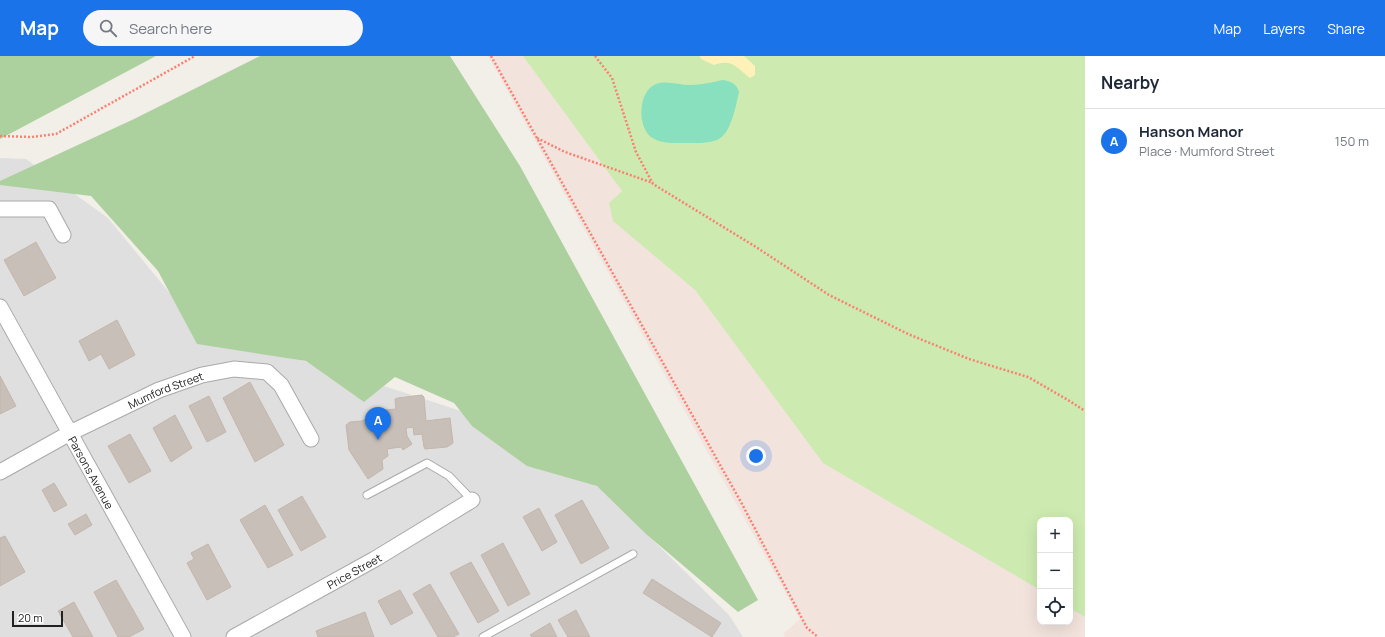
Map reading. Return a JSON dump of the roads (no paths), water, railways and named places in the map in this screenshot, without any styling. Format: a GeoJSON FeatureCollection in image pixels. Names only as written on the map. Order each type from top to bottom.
{"type":"FeatureCollection","features":[{"type":"Feature","properties":{"kind":"street"},"geometry":{"type":"LineString","coordinates":[[0,209],[49,210],[63,235]]}},
{"type":"Feature","properties":{"kind":"street","name":"Parsons Avenue"},"geometry":{"type":"LineString","coordinates":[[1,313],[70,433],[183,637]]}},
{"type":"Feature","properties":{"kind":"street","name":"Mumford Street"},"geometry":{"type":"LineString","coordinates":[[0,472],[70,433],[159,390],[202,375],[234,369],[267,372],[281,385],[310,439]]}},
{"type":"Feature","properties":{"kind":"street","name":"Price Street"},"geometry":{"type":"LineString","coordinates":[[234,637],[375,559],[472,500]]}},
{"type":"Feature","properties":{"kind":"lane"},"geometry":{"type":"LineString","coordinates":[[367,495],[427,463],[449,476],[472,500]]}},
{"type":"Feature","properties":{"kind":"lane"},"geometry":{"type":"LineString","coordinates":[[483,637],[633,554]]}},
{"type":"Feature","properties":{"kind":"place","name":"Hanson Manor"},"geometry":{"type":"Point","coordinates":[378,440]}}]}
